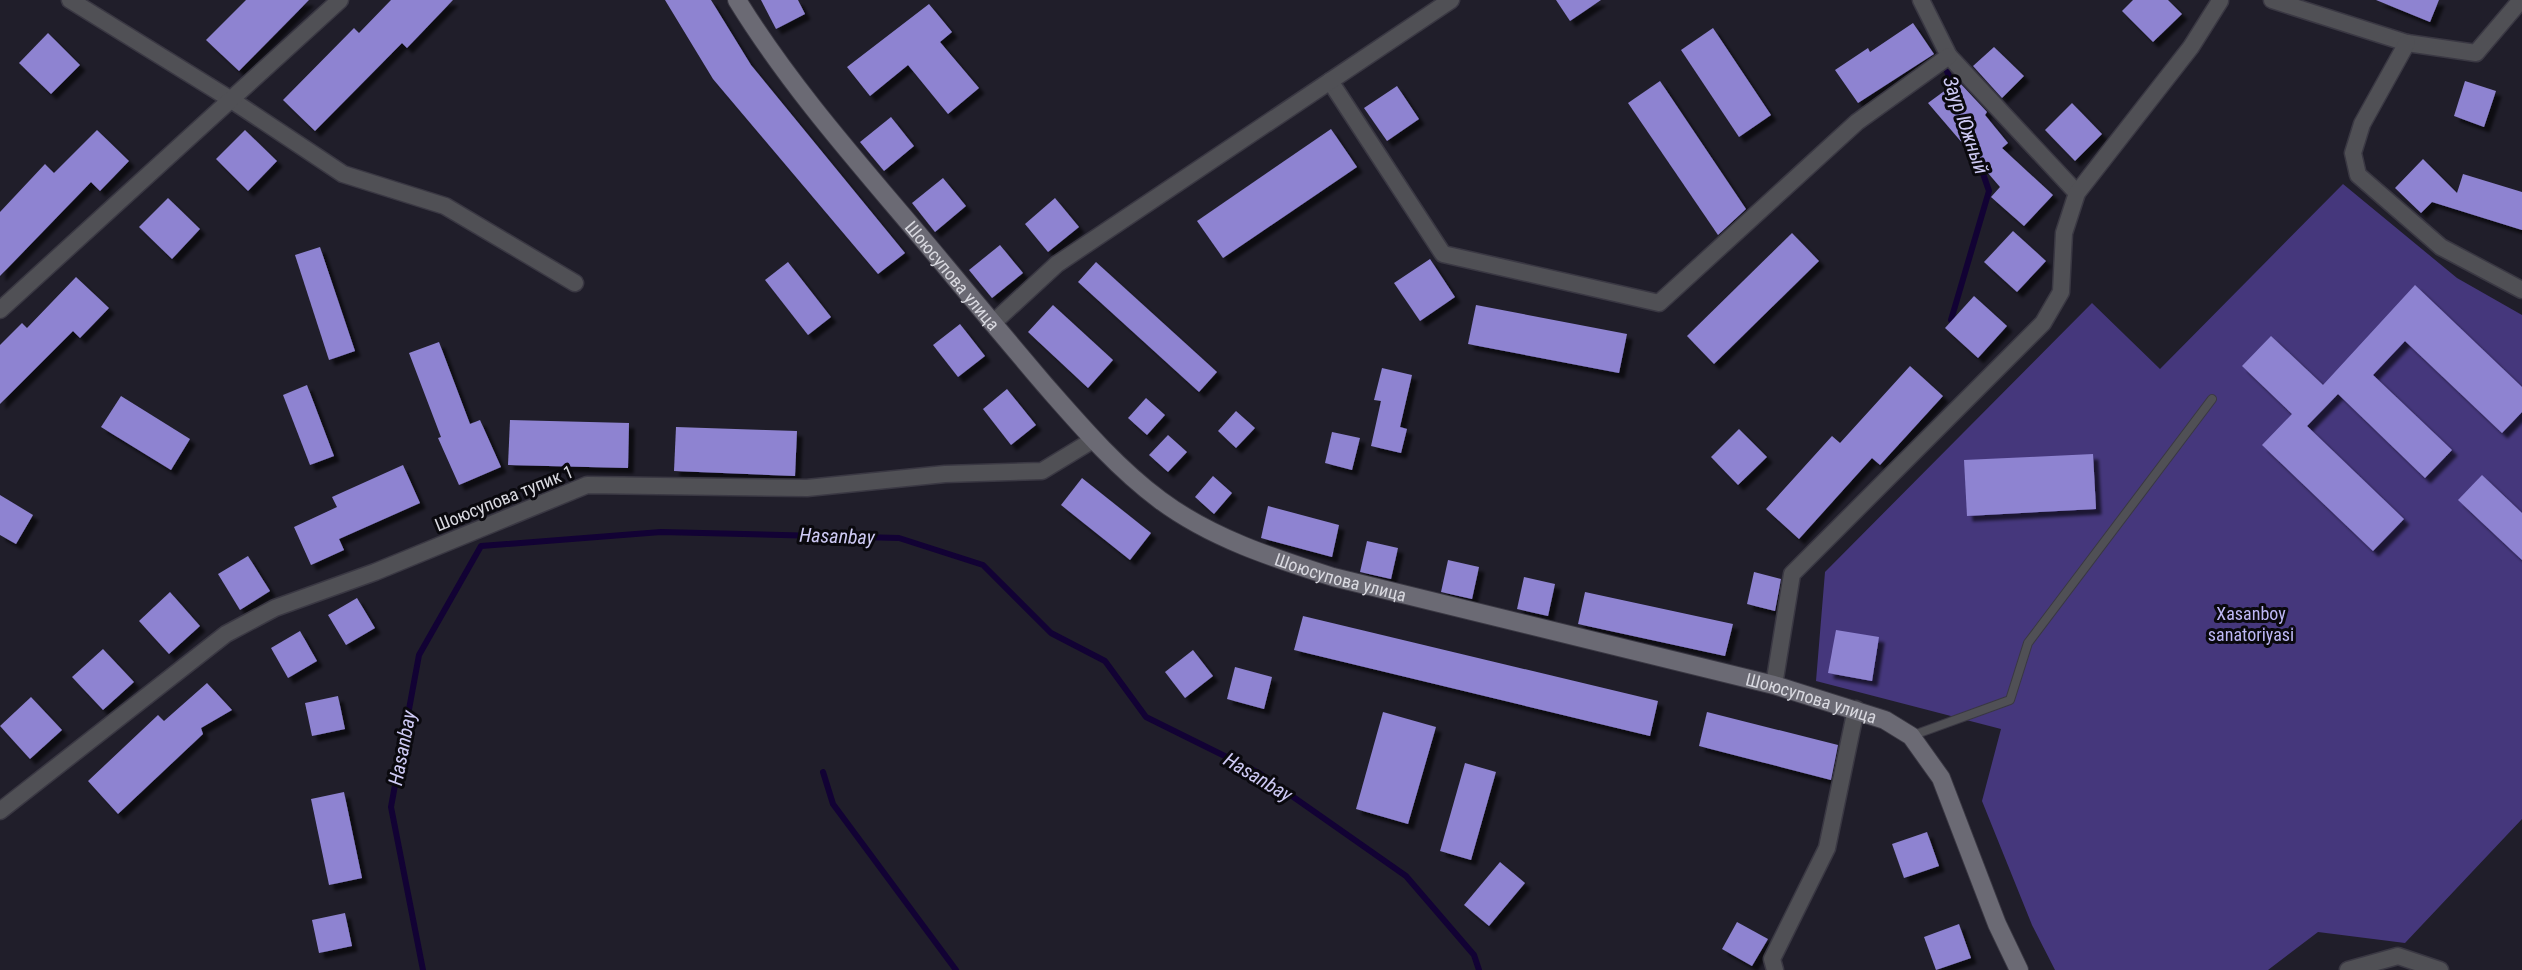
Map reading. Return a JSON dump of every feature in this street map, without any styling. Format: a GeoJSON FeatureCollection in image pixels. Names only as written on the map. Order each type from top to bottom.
{"type":"FeatureCollection","features":[{"type":"Feature","properties":{"kind":"street"},"geometry":{"type":"LineString","coordinates":[[70,0],[230,99],[343,174],[445,206],[575,283]]}},
{"type":"Feature","properties":{"kind":"street"},"geometry":{"type":"LineString","coordinates":[[0,310],[340,0]]}},
{"type":"Feature","properties":{"kind":"street","name":"Шоюсупова улица"},"geometry":{"type":"LineString","coordinates":[[737,0],[793,83],[1093,440],[1136,482],[1188,519],[1217,534],[1290,564],[1333,578],[1774,685],[1885,720],[1911,736],[1932,764],[1949,794],[1988,903],[2019,970]]}},
{"type":"Feature","properties":{"kind":"street"},"geometry":{"type":"LineString","coordinates":[[993,323],[1057,264],[1451,0]]}},
{"type":"Feature","properties":{"kind":"street"},"geometry":{"type":"LineString","coordinates":[[1921,0],[1949,56],[2078,193]]}},
{"type":"Feature","properties":{"kind":"street"},"geometry":{"type":"LineString","coordinates":[[1774,685],[1792,574],[2043,323],[2061,292],[2064,233],[2068,214],[2078,193],[2191,47],[2222,0]]}},
{"type":"Feature","properties":{"kind":"street"},"geometry":{"type":"LineString","coordinates":[[2272,0],[2407,44],[2476,53],[2522,0]]}},
{"type":"Feature","properties":{"kind":"street"},"geometry":{"type":"LineString","coordinates":[[2407,44],[2362,124],[2353,153],[2358,175],[2441,248],[2522,290]]}},
{"type":"Feature","properties":{"kind":"street"},"geometry":{"type":"LineString","coordinates":[[1330,81],[1443,254],[1659,303],[1857,122],[1949,56]]}},
{"type":"Feature","properties":{"kind":"street","name":"Шоюсупова тупик 1"},"geometry":{"type":"LineString","coordinates":[[0,812],[226,634],[275,608],[375,572],[587,484],[807,488],[945,474],[1042,471],[1093,440]]}},
{"type":"Feature","properties":{"kind":"street"},"geometry":{"type":"LineString","coordinates":[[1774,970],[1772,959],[1827,848],[1856,709]]}},
{"type":"Feature","properties":{"kind":"street"},"geometry":{"type":"LineString","coordinates":[[2348,970],[2398,956],[2440,970]]}},
{"type":"Feature","properties":{"kind":"lane"},"geometry":{"type":"LineString","coordinates":[[1911,736],[2010,700],[2028,643],[2212,399]]}},
{"type":"Feature","properties":{"kind":"green space","name":"Xasanboy sanatoriyasi"},"geometry":{"type":"Polygon","coordinates":[[[2343,184],[2457,278],[2522,315],[2522,819],[2405,943],[2318,932],[2268,970],[2055,970],[2032,925],[1982,801],[2001,729],[1816,681],[1825,572],[2092,303],[2160,369],[2343,184]]]}},
{"type":"Feature","properties":{"kind":"building"},"geometry":{"type":"Polygon","coordinates":[[[246,0],[309,0],[239,71],[206,40],[246,0]]]}},
{"type":"Feature","properties":{"kind":"building"},"geometry":{"type":"Polygon","coordinates":[[[391,0],[453,0],[407,48],[402,43],[315,131],[283,100],[354,28],[359,33],[391,0]]]}},
{"type":"Feature","properties":{"kind":"building"},"geometry":{"type":"Polygon","coordinates":[[[665,0],[711,0],[751,65],[905,253],[878,274],[713,79],[665,0]]]}},
{"type":"Feature","properties":{"kind":"building"},"geometry":{"type":"Polygon","coordinates":[[[761,0],[798,0],[805,14],[776,29],[761,0]]]}},
{"type":"Feature","properties":{"kind":"building"},"geometry":{"type":"Polygon","coordinates":[[[1556,0],[1601,0],[1570,21],[1556,0]]]}},
{"type":"Feature","properties":{"kind":"building"},"geometry":{"type":"Polygon","coordinates":[[[2133,0],[2168,0],[2182,14],[2153,42],[2122,11],[2133,0]]]}},
{"type":"Feature","properties":{"kind":"building"},"geometry":{"type":"Polygon","coordinates":[[[2376,0],[2439,0],[2430,22],[2376,0]]]}},
{"type":"Feature","properties":{"kind":"building"},"geometry":{"type":"Polygon","coordinates":[[[929,4],[952,32],[940,42],[979,88],[948,114],[908,65],[870,96],[847,67],[929,4]]]}},
{"type":"Feature","properties":{"kind":"building"},"geometry":{"type":"Polygon","coordinates":[[[1913,23],[1934,54],[1858,103],[1835,70],[1868,48],[1870,52],[1913,23]]]}},
{"type":"Feature","properties":{"kind":"building"},"geometry":{"type":"Polygon","coordinates":[[[1713,28],[1771,115],[1739,137],[1681,50],[1713,28]]]}},
{"type":"Feature","properties":{"kind":"building"},"geometry":{"type":"Polygon","coordinates":[[[48,33],[80,65],[51,94],[19,63],[48,33]]]}},
{"type":"Feature","properties":{"kind":"building"},"geometry":{"type":"Polygon","coordinates":[[[1994,47],[2024,76],[2002,98],[1973,66],[1994,47]]]}},
{"type":"Feature","properties":{"kind":"building"},"geometry":{"type":"Polygon","coordinates":[[[1660,81],[1746,209],[1718,235],[1628,103],[1660,81]]]}},
{"type":"Feature","properties":{"kind":"building"},"geometry":{"type":"Polygon","coordinates":[[[1958,81],[1987,112],[1985,115],[2008,143],[2002,148],[2053,195],[2024,226],[1991,197],[2000,187],[1928,103],[1958,81]]]}},
{"type":"Feature","properties":{"kind":"building"},"geometry":{"type":"Polygon","coordinates":[[[2465,81],[2496,91],[2484,127],[2454,116],[2465,81]]]}},
{"type":"Feature","properties":{"kind":"building"},"geometry":{"type":"Polygon","coordinates":[[[1397,86],[1419,119],[1387,141],[1364,108],[1397,86]]]}},
{"type":"Feature","properties":{"kind":"building"},"geometry":{"type":"Polygon","coordinates":[[[2072,103],[2102,134],[2075,161],[2045,130],[2072,103]]]}},
{"type":"Feature","properties":{"kind":"building"},"geometry":{"type":"Polygon","coordinates":[[[891,117],[914,146],[884,171],[860,142],[891,117]]]}},
{"type":"Feature","properties":{"kind":"building"},"geometry":{"type":"Polygon","coordinates":[[[1331,129],[1357,167],[1223,258],[1197,221],[1331,129]]]}},
{"type":"Feature","properties":{"kind":"building"},"geometry":{"type":"Polygon","coordinates":[[[97,130],[129,161],[100,191],[91,182],[0,276],[0,212],[45,164],[54,173],[97,130]]]}},
{"type":"Feature","properties":{"kind":"building"},"geometry":{"type":"Polygon","coordinates":[[[245,130],[277,161],[248,191],[216,159],[245,130]]]}},
{"type":"Feature","properties":{"kind":"building"},"geometry":{"type":"Polygon","coordinates":[[[2423,159],[2457,193],[2463,174],[2522,192],[2522,230],[2432,202],[2421,213],[2395,188],[2423,159]]]}},
{"type":"Feature","properties":{"kind":"building"},"geometry":{"type":"Polygon","coordinates":[[[943,178],[966,206],[935,232],[912,203],[943,178]]]}},
{"type":"Feature","properties":{"kind":"building"},"geometry":{"type":"Polygon","coordinates":[[[168,198],[200,229],[172,259],[139,227],[168,198]]]}},
{"type":"Feature","properties":{"kind":"building"},"geometry":{"type":"Polygon","coordinates":[[[1055,198],[1079,227],[1048,252],[1025,224],[1055,198]]]}},
{"type":"Feature","properties":{"kind":"building"},"geometry":{"type":"Polygon","coordinates":[[[2013,231],[2046,261],[2017,292],[1984,262],[2013,231]]]}},
{"type":"Feature","properties":{"kind":"building"},"geometry":{"type":"Polygon","coordinates":[[[1792,233],[1819,261],[1714,364],[1687,336],[1792,233]]]}},
{"type":"Feature","properties":{"kind":"building"},"geometry":{"type":"Polygon","coordinates":[[[1000,245],[1023,273],[992,298],[969,270],[1000,245]]]}},
{"type":"Feature","properties":{"kind":"building"},"geometry":{"type":"Polygon","coordinates":[[[320,247],[355,351],[329,360],[295,255],[320,247]]]}},
{"type":"Feature","properties":{"kind":"building"},"geometry":{"type":"Polygon","coordinates":[[[1430,259],[1455,297],[1420,321],[1394,283],[1430,259]]]}},
{"type":"Feature","properties":{"kind":"building"},"geometry":{"type":"Polygon","coordinates":[[[788,262],[831,317],[808,335],[765,280],[788,262]]]}},
{"type":"Feature","properties":{"kind":"building"},"geometry":{"type":"Polygon","coordinates":[[[1096,262],[1217,372],[1199,392],[1078,282],[1096,262]]]}},
{"type":"Feature","properties":{"kind":"building"},"geometry":{"type":"Polygon","coordinates":[[[76,277],[109,308],[80,338],[73,331],[0,404],[0,345],[22,323],[27,328],[76,277]]]}},
{"type":"Feature","properties":{"kind":"building"},"geometry":{"type":"Polygon","coordinates":[[[2415,285],[2522,387],[2522,412],[2502,433],[2405,341],[2373,375],[2452,450],[2425,478],[2338,394],[2307,426],[2404,519],[2373,551],[2262,445],[2292,414],[2242,366],[2271,336],[2323,385],[2415,285]]]}},
{"type":"Feature","properties":{"kind":"building"},"geometry":{"type":"Polygon","coordinates":[[[1974,296],[2007,326],[1978,358],[1945,328],[1974,296]]]}},
{"type":"Feature","properties":{"kind":"building"},"geometry":{"type":"Polygon","coordinates":[[[1053,305],[1113,360],[1088,388],[1028,332],[1053,305]]]}},
{"type":"Feature","properties":{"kind":"building"},"geometry":{"type":"Polygon","coordinates":[[[1476,305],[1627,334],[1619,373],[1468,344],[1476,305]]]}},
{"type":"Feature","properties":{"kind":"building"},"geometry":{"type":"Polygon","coordinates":[[[960,324],[985,356],[958,377],[933,345],[960,324]]]}},
{"type":"Feature","properties":{"kind":"building"},"geometry":{"type":"Polygon","coordinates":[[[439,342],[470,424],[480,420],[501,467],[459,485],[438,438],[441,437],[409,353],[439,342]]]}},
{"type":"Feature","properties":{"kind":"building"},"geometry":{"type":"Polygon","coordinates":[[[1910,366],[1943,396],[1880,465],[1872,458],[1799,539],[1766,509],[1832,436],[1840,443],[1910,366]]]}},
{"type":"Feature","properties":{"kind":"building"},"geometry":{"type":"Polygon","coordinates":[[[1382,368],[1412,375],[1400,427],[1407,429],[1401,453],[1371,446],[1381,401],[1374,400],[1382,368]]]}},
{"type":"Feature","properties":{"kind":"building"},"geometry":{"type":"Polygon","coordinates":[[[307,385],[334,456],[310,465],[283,395],[307,385]]]}},
{"type":"Feature","properties":{"kind":"building"},"geometry":{"type":"Polygon","coordinates":[[[1007,389],[1036,425],[1011,445],[983,409],[1007,389]]]}},
{"type":"Feature","properties":{"kind":"building"},"geometry":{"type":"Polygon","coordinates":[[[121,396],[190,439],[171,470],[101,427],[121,396]]]}},
{"type":"Feature","properties":{"kind":"building"},"geometry":{"type":"Polygon","coordinates":[[[1146,398],[1165,415],[1147,435],[1128,418],[1146,398]]]}},
{"type":"Feature","properties":{"kind":"building"},"geometry":{"type":"Polygon","coordinates":[[[1236,411],[1255,428],[1236,448],[1218,431],[1236,411]]]}},
{"type":"Feature","properties":{"kind":"building"},"geometry":{"type":"Polygon","coordinates":[[[510,420],[629,423],[628,468],[508,465],[510,420]]]}},
{"type":"Feature","properties":{"kind":"building"},"geometry":{"type":"Polygon","coordinates":[[[676,427],[797,431],[795,476],[674,471],[676,427]]]}},
{"type":"Feature","properties":{"kind":"building"},"geometry":{"type":"Polygon","coordinates":[[[1739,429],[1767,457],[1738,485],[1711,457],[1739,429]]]}},
{"type":"Feature","properties":{"kind":"building"},"geometry":{"type":"Polygon","coordinates":[[[1332,432],[1360,438],[1352,470],[1325,463],[1332,432]]]}},
{"type":"Feature","properties":{"kind":"building"},"geometry":{"type":"Polygon","coordinates":[[[1168,435],[1187,452],[1168,472],[1149,455],[1168,435]]]}},
{"type":"Feature","properties":{"kind":"building"},"geometry":{"type":"Polygon","coordinates":[[[2093,454],[2096,509],[1967,516],[1964,460],[2093,454]]]}},
{"type":"Feature","properties":{"kind":"building"},"geometry":{"type":"Polygon","coordinates":[[[403,465],[420,503],[339,539],[344,550],[311,565],[294,527],[337,507],[332,497],[403,465]]]}},
{"type":"Feature","properties":{"kind":"building"},"geometry":{"type":"Polygon","coordinates":[[[2482,475],[2522,513],[2522,560],[2458,500],[2482,475]]]}},
{"type":"Feature","properties":{"kind":"building"},"geometry":{"type":"Polygon","coordinates":[[[1213,476],[1232,493],[1214,514],[1195,497],[1213,476]]]}},
{"type":"Feature","properties":{"kind":"building"},"geometry":{"type":"Polygon","coordinates":[[[1082,478],[1151,533],[1130,560],[1061,505],[1082,478]]]}},
{"type":"Feature","properties":{"kind":"building"},"geometry":{"type":"Polygon","coordinates":[[[0,495],[33,515],[16,544],[0,535],[0,495]]]}},
{"type":"Feature","properties":{"kind":"building"},"geometry":{"type":"Polygon","coordinates":[[[1268,506],[1339,525],[1332,557],[1261,538],[1268,506]]]}},
{"type":"Feature","properties":{"kind":"building"},"geometry":{"type":"Polygon","coordinates":[[[1367,541],[1398,548],[1391,579],[1360,572],[1367,541]]]}},
{"type":"Feature","properties":{"kind":"building"},"geometry":{"type":"Polygon","coordinates":[[[248,556],[270,591],[240,610],[218,574],[248,556]]]}},
{"type":"Feature","properties":{"kind":"building"},"geometry":{"type":"Polygon","coordinates":[[[1448,560],[1479,567],[1472,599],[1441,592],[1448,560]]]}},
{"type":"Feature","properties":{"kind":"building"},"geometry":{"type":"Polygon","coordinates":[[[1754,572],[1781,579],[1775,611],[1747,604],[1754,572]]]}},
{"type":"Feature","properties":{"kind":"building"},"geometry":{"type":"Polygon","coordinates":[[[1524,577],[1555,584],[1548,616],[1517,609],[1524,577]]]}},
{"type":"Feature","properties":{"kind":"building"},"geometry":{"type":"Polygon","coordinates":[[[170,592],[200,626],[169,654],[139,621],[170,592]]]}},
{"type":"Feature","properties":{"kind":"building"},"geometry":{"type":"Polygon","coordinates":[[[1585,592],[1733,624],[1725,656],[1578,624],[1585,592]]]}},
{"type":"Feature","properties":{"kind":"building"},"geometry":{"type":"Polygon","coordinates":[[[357,598],[375,628],[346,645],[328,615],[357,598]]]}},
{"type":"Feature","properties":{"kind":"building"},"geometry":{"type":"Polygon","coordinates":[[[1303,616],[1658,701],[1650,736],[1294,650],[1303,616]]]}},
{"type":"Feature","properties":{"kind":"building"},"geometry":{"type":"Polygon","coordinates":[[[1836,630],[1879,637],[1872,681],[1828,673],[1836,630]]]}},
{"type":"Feature","properties":{"kind":"building"},"geometry":{"type":"Polygon","coordinates":[[[300,631],[317,661],[288,678],[271,648],[300,631]]]}},
{"type":"Feature","properties":{"kind":"building"},"geometry":{"type":"Polygon","coordinates":[[[103,649],[134,682],[103,710],[72,677],[103,649]]]}},
{"type":"Feature","properties":{"kind":"building"},"geometry":{"type":"Polygon","coordinates":[[[1193,650],[1213,676],[1185,698],[1165,672],[1193,650]]]}},
{"type":"Feature","properties":{"kind":"building"},"geometry":{"type":"Polygon","coordinates":[[[1235,667],[1272,677],[1264,709],[1227,699],[1235,667]]]}},
{"type":"Feature","properties":{"kind":"building"},"geometry":{"type":"Polygon","coordinates":[[[207,683],[232,710],[201,728],[203,734],[118,814],[88,781],[158,715],[164,721],[207,683]]]}},
{"type":"Feature","properties":{"kind":"building"},"geometry":{"type":"Polygon","coordinates":[[[338,696],[345,729],[312,736],[305,703],[338,696]]]}},
{"type":"Feature","properties":{"kind":"building"},"geometry":{"type":"Polygon","coordinates":[[[31,697],[62,730],[30,759],[0,726],[31,697]]]}},
{"type":"Feature","properties":{"kind":"building"},"geometry":{"type":"Polygon","coordinates":[[[1383,712],[1436,727],[1408,824],[1356,809],[1383,712]]]}},
{"type":"Feature","properties":{"kind":"building"},"geometry":{"type":"Polygon","coordinates":[[[1707,712],[1838,745],[1831,780],[1699,746],[1707,712]]]}},
{"type":"Feature","properties":{"kind":"building"},"geometry":{"type":"Polygon","coordinates":[[[1465,763],[1496,772],[1471,860],[1440,851],[1465,763]]]}},
{"type":"Feature","properties":{"kind":"building"},"geometry":{"type":"Polygon","coordinates":[[[344,792],[362,878],[329,885],[311,799],[344,792]]]}},
{"type":"Feature","properties":{"kind":"building"},"geometry":{"type":"Polygon","coordinates":[[[1927,832],[1939,866],[1904,878],[1892,844],[1927,832]]]}},
{"type":"Feature","properties":{"kind":"building"},"geometry":{"type":"Polygon","coordinates":[[[1500,862],[1525,883],[1489,926],[1464,905],[1500,862]]]}},
{"type":"Feature","properties":{"kind":"building"},"geometry":{"type":"Polygon","coordinates":[[[345,913],[352,946],[319,953],[312,920],[345,913]]]}},
{"type":"Feature","properties":{"kind":"building"},"geometry":{"type":"Polygon","coordinates":[[[1737,922],[1768,939],[1752,966],[1722,949],[1737,922]]]}},
{"type":"Feature","properties":{"kind":"building"},"geometry":{"type":"Polygon","coordinates":[[[1959,924],[1971,958],[1936,970],[1924,937],[1959,924]]]}},
{"type":"Feature","properties":{"kind":"waterway","name":"Заур Южный"},"geometry":{"type":"LineString","coordinates":[[1944,63],[1955,93]]}},
{"type":"Feature","properties":{"kind":"waterway","name":"Заур Южный"},"geometry":{"type":"LineString","coordinates":[[1951,320],[1989,191],[1977,156]]}},
{"type":"Feature","properties":{"kind":"waterway","name":"Hasanbay"},"geometry":{"type":"LineString","coordinates":[[423,970],[391,807],[419,655],[481,546],[661,532],[899,538],[983,565],[1051,633],[1105,661],[1146,717],[1259,773],[1406,876],[1474,955],[1479,970]]}},
{"type":"Feature","properties":{"kind":"waterway"},"geometry":{"type":"LineString","coordinates":[[823,772],[833,804],[956,970]]}}]}
